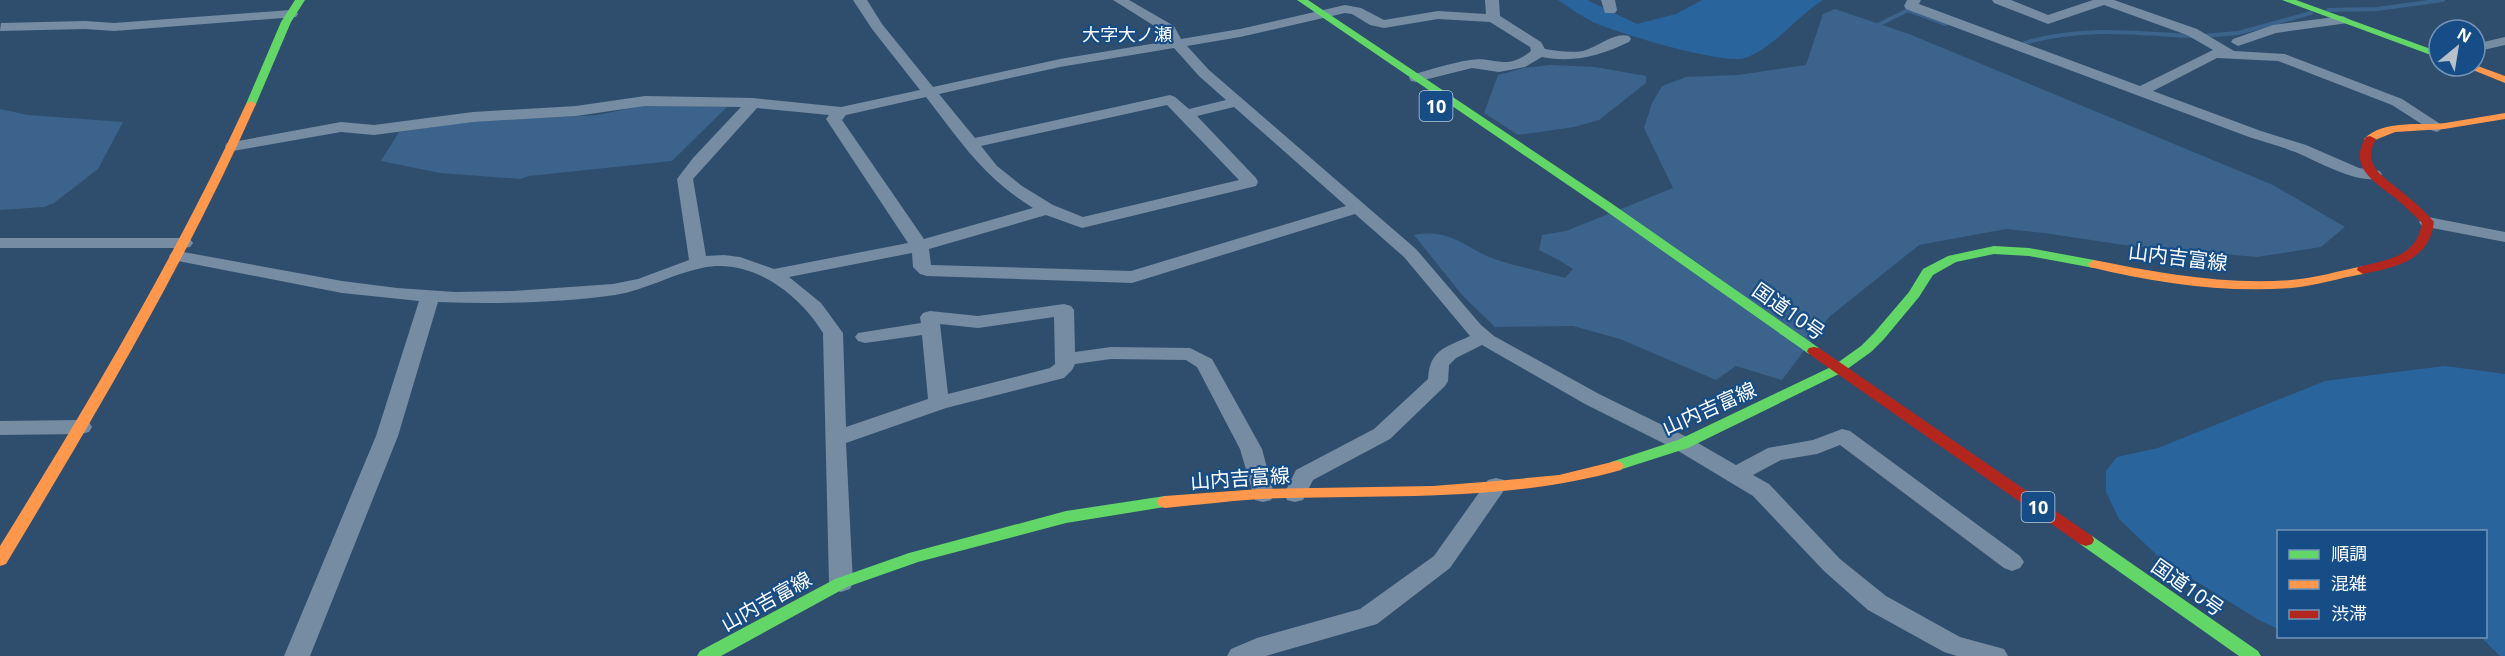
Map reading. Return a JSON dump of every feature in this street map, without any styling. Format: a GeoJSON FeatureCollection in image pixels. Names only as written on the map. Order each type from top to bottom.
{"type":"FeatureCollection","features":[{"type":"Feature","properties":{"kind":"main road"},"geometry":{"type":"LineString","coordinates":[[0,560],[81,427],[181,249],[233,146],[291,14],[300,0]]}},
{"type":"Feature","properties":{"kind":"main road"},"geometry":{"type":"LineString","coordinates":[[2287,0],[2427,51]]}},
{"type":"Feature","properties":{"kind":"main road","name":"国道10号"},"geometry":{"type":"LineString","coordinates":[[1296,3],[1322,14],[1607,206],[1823,359],[2252,656]]}},
{"type":"Feature","properties":{"kind":"main road","name":"国道10号"},"geometry":{"type":"LineString","coordinates":[[1296,3],[1307,17],[1485,141]]}},
{"type":"Feature","properties":{"kind":"main road"},"geometry":{"type":"LineString","coordinates":[[2487,73],[2505,80]]}},
{"type":"Feature","properties":{"kind":"main road"},"geometry":{"type":"LineString","coordinates":[[2428,222],[2374,175],[2366,162],[2364,148],[2376,134],[2505,116]]}},
{"type":"Feature","properties":{"kind":"main road","name":"山内吉富線"},"geometry":{"type":"LineString","coordinates":[[706,656],[841,583],[915,557],[1066,517],[1157,503],[1263,494],[1433,491],[1496,486],[1558,480],[1617,466],[1683,444],[1828,381],[1838,369],[1866,349],[1879,336],[1914,294],[1928,272],[1952,259],[1994,249],[2029,252],[2181,280],[2217,284],[2292,284],[2377,267],[2414,252],[2425,240],[2428,222]]}},
{"type":"Feature","properties":{"kind":"main road","name":"国道10号"},"geometry":{"type":"LineString","coordinates":[[1808,368],[1828,381]]}},
{"type":"Feature","properties":{"kind":"street"},"geometry":{"type":"LineString","coordinates":[[860,0],[877,26],[970,144],[1002,179],[1047,209],[1082,222],[1250,182],[1170,100],[970,144]]}},
{"type":"Feature","properties":{"kind":"street"},"geometry":{"type":"LineString","coordinates":[[1120,0],[1169,29],[1177,43],[1204,73],[1410,253],[1473,329],[1483,337],[1592,399],[1683,444],[1761,490],[1832,565],[1877,603],[1953,645],[1995,656]]}},
{"type":"Feature","properties":{"kind":"street"},"geometry":{"type":"LineString","coordinates":[[1492,0],[1493,18]]}},
{"type":"Feature","properties":{"kind":"street"},"geometry":{"type":"LineString","coordinates":[[1914,0],[1911,6],[2254,134],[2300,148],[2355,172],[2374,175]]}},
{"type":"Feature","properties":{"kind":"street"},"geometry":{"type":"LineString","coordinates":[[1999,0],[2048,20],[2105,0],[2234,48],[2292,60],[2397,102],[2437,127]]}},
{"type":"Feature","properties":{"kind":"street"},"geometry":{"type":"LineString","coordinates":[[233,146],[341,127],[374,130],[473,117],[576,111],[645,101],[753,103],[841,112],[1060,63],[1240,33],[1349,9],[1384,24],[1438,15],[1493,18],[1536,45],[1539,52]]}},
{"type":"Feature","properties":{"kind":"street"},"geometry":{"type":"LineString","coordinates":[[0,27],[85,25],[114,27],[291,14]]}},
{"type":"Feature","properties":{"kind":"street"},"geometry":{"type":"LineString","coordinates":[[2141,91],[2273,28],[2343,20]]}},
{"type":"Feature","properties":{"kind":"street"},"geometry":{"type":"LineString","coordinates":[[1539,52],[1560,57],[1587,56],[1624,39]]}},
{"type":"Feature","properties":{"kind":"street"},"geometry":{"type":"LineString","coordinates":[[2487,45],[2505,41]]}},
{"type":"Feature","properties":{"kind":"street"},"geometry":{"type":"LineString","coordinates":[[1416,78],[1472,64],[1499,68],[1525,63],[1539,52]]}},
{"type":"Feature","properties":{"kind":"street"},"geometry":{"type":"LineString","coordinates":[[1186,114],[1237,102]]}},
{"type":"Feature","properties":{"kind":"street"},"geometry":{"type":"LineString","coordinates":[[698,263],[685,179],[753,103]]}},
{"type":"Feature","properties":{"kind":"street"},"geometry":{"type":"LineString","coordinates":[[841,112],[834,120],[910,236],[920,246],[922,267],[927,270],[1132,278],[1358,208]]}},
{"type":"Feature","properties":{"kind":"street"},"geometry":{"type":"LineString","coordinates":[[775,274],[920,246],[1047,209]]}},
{"type":"Feature","properties":{"kind":"street"},"geometry":{"type":"LineString","coordinates":[[2428,222],[2505,237]]}},
{"type":"Feature","properties":{"kind":"street"},"geometry":{"type":"LineString","coordinates":[[0,243],[181,249],[349,288],[430,296],[488,298],[632,286],[698,263],[724,260],[747,264],[775,274],[824,315],[833,333],[841,583]]}},
{"type":"Feature","properties":{"kind":"street"},"geometry":{"type":"LineString","coordinates":[[297,656],[387,436],[430,296]]}},
{"type":"Feature","properties":{"kind":"street"},"geometry":{"type":"LineString","coordinates":[[837,438],[939,403],[1057,373],[1065,366],[1064,310],[978,322],[930,317],[939,403]]}},
{"type":"Feature","properties":{"kind":"street"},"geometry":{"type":"LineString","coordinates":[[865,337],[932,328]]}},
{"type":"Feature","properties":{"kind":"street"},"geometry":{"type":"LineString","coordinates":[[1294,494],[1304,475],[1382,434],[1438,381],[1439,363],[1449,354],[1483,337]]}},
{"type":"Feature","properties":{"kind":"street"},"geometry":{"type":"LineString","coordinates":[[1065,359],[1111,353],[1190,354],[1205,363],[1251,449],[1263,494]]}},
{"type":"Feature","properties":{"kind":"street"},"geometry":{"type":"LineString","coordinates":[[0,428],[81,427]]}},
{"type":"Feature","properties":{"kind":"street"},"geometry":{"type":"LineString","coordinates":[[1735,475],[1776,453],[1817,447],[1842,436],[2012,562]]}},
{"type":"Feature","properties":{"kind":"street"},"geometry":{"type":"LineString","coordinates":[[1240,656],[1266,645],[1368,617],[1442,562],[1496,486]]}},
{"type":"Feature","properties":{"kind":"shaded area"},"geometry":{"type":"Polygon","coordinates":[[[1558,0],[1587,0],[1637,24],[1676,14],[1702,0],[1823,0],[1766,47],[1745,58],[1733,59],[1694,53],[1624,33],[1593,22],[1558,0]]]}},
{"type":"Feature","properties":{"kind":"shaded area"},"geometry":{"type":"Polygon","coordinates":[[[1835,9],[1909,34],[2273,185],[2345,227],[2321,247],[2257,257],[2131,246],[2006,229],[1919,245],[1829,317],[1782,380],[1736,366],[1716,380],[1620,339],[1573,326],[1495,327],[1462,295],[1414,235],[1438,234],[1449,237],[1497,260],[1565,278],[1573,269],[1539,250],[1542,235],[1566,231],[1673,188],[1644,128],[1652,103],[1662,86],[1686,77],[1738,75],[1806,65],[1823,14],[1835,9]]]}},
{"type":"Feature","properties":{"kind":"shaded area"},"geometry":{"type":"Polygon","coordinates":[[[1551,65],[1595,67],[1646,76],[1646,83],[1599,120],[1574,127],[1518,135],[1484,113],[1498,75],[1524,68],[1551,65]]]}},
{"type":"Feature","properties":{"kind":"shaded area"},"geometry":{"type":"Polygon","coordinates":[[[647,105],[727,107],[672,161],[529,176],[521,179],[440,173],[381,161],[399,132],[467,122],[597,115],[647,105]]]}},
{"type":"Feature","properties":{"kind":"shaded area"},"geometry":{"type":"Polygon","coordinates":[[[0,109],[28,115],[123,122],[98,169],[54,203],[44,207],[0,210],[0,109]]]}},
{"type":"Feature","properties":{"kind":"shaded area"},"geometry":{"type":"Polygon","coordinates":[[[2445,366],[2505,374],[2505,656],[2500,656],[2482,638],[2487,638],[2487,530],[2277,530],[2277,629],[2259,620],[2163,561],[2119,519],[2106,492],[2106,471],[2117,457],[2158,448],[2325,381],[2445,366]]]}},
{"type":"Feature","properties":{"kind":"waterway"},"geometry":{"type":"LineString","coordinates":[[2328,10],[2377,9],[2443,0]]}},
{"type":"Feature","properties":{"kind":"waterway"},"geometry":{"type":"LineString","coordinates":[[1876,26],[1908,10],[1946,24]]}},
{"type":"Feature","properties":{"kind":"waterway"},"geometry":{"type":"LineString","coordinates":[[2203,36],[2238,33],[2311,13]]}},
{"type":"Feature","properties":{"kind":"waterway"},"geometry":{"type":"LineString","coordinates":[[2025,43],[2066,34],[2107,32],[2191,36]]}},
{"type":"Feature","properties":{"kind":"traffic: fast"},"geometry":{"type":"LineString","coordinates":[[251,104],[286,22],[300,0]]}},
{"type":"Feature","properties":{"kind":"traffic: fast"},"geometry":{"type":"LineString","coordinates":[[1302,0],[1607,206],[1814,351]]}},
{"type":"Feature","properties":{"kind":"traffic: fast"},"geometry":{"type":"LineString","coordinates":[[2287,0],[2427,51]]}},
{"type":"Feature","properties":{"kind":"traffic: fast"},"geometry":{"type":"LineString","coordinates":[[1616,466],[1683,444],[1838,369],[1866,349],[1879,336],[1914,294],[1928,272],[1952,259],[1994,250],[2029,252],[2094,264]]}},
{"type":"Feature","properties":{"kind":"traffic: fast"},"geometry":{"type":"LineString","coordinates":[[706,656],[841,583],[915,557],[1066,517],[1165,502]]}},
{"type":"Feature","properties":{"kind":"traffic: fast"},"geometry":{"type":"LineString","coordinates":[[2086,540],[2252,656]]}},
{"type":"Feature","properties":{"kind":"traffic: slow"},"geometry":{"type":"LineString","coordinates":[[2487,73],[2505,80]]}},
{"type":"Feature","properties":{"kind":"traffic: slow"},"geometry":{"type":"LineString","coordinates":[[0,560],[134,336],[196,222],[251,104]]}},
{"type":"Feature","properties":{"kind":"traffic: slow"},"geometry":{"type":"LineString","coordinates":[[2370,139],[2377,134],[2395,129],[2444,126],[2505,116]]}},
{"type":"Feature","properties":{"kind":"traffic: slow"},"geometry":{"type":"LineString","coordinates":[[2094,264],[2167,277],[2241,285],[2300,283],[2363,270]]}},
{"type":"Feature","properties":{"kind":"traffic: slow"},"geometry":{"type":"LineString","coordinates":[[1165,502],[1259,494],[1433,491],[1496,486],[1559,480],[1616,466]]}},
{"type":"Feature","properties":{"kind":"traffic: jam"},"geometry":{"type":"LineString","coordinates":[[2363,270],[2396,261],[2412,253],[2424,241],[2428,222],[2399,195],[2375,178],[2366,162],[2365,148],[2370,139]]}},
{"type":"Feature","properties":{"kind":"traffic: jam"},"geometry":{"type":"LineString","coordinates":[[1814,351],[2086,540]]}},
{"type":"Feature","properties":{"kind":"district","name":"大字大ノ瀬"},"geometry":{"type":"Point","coordinates":[1127,34]}}]}
